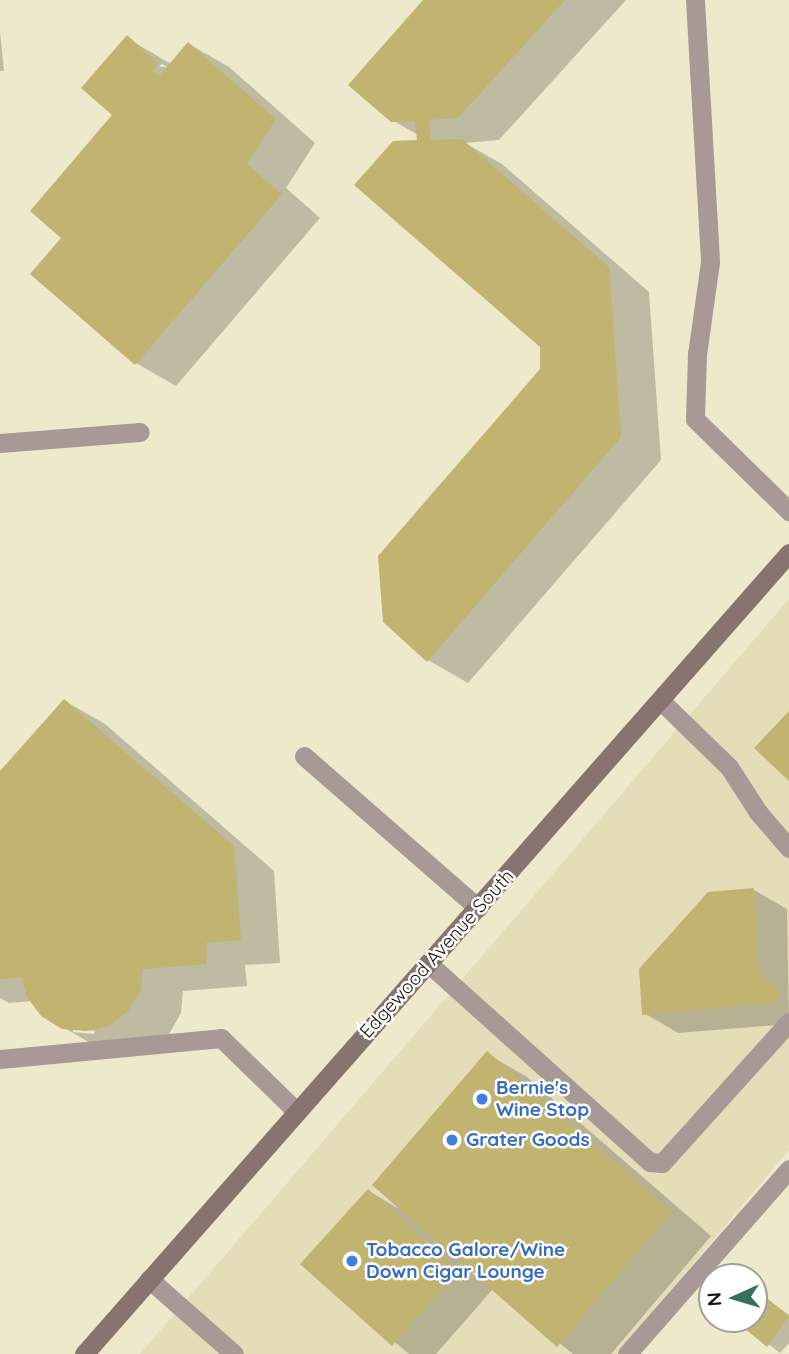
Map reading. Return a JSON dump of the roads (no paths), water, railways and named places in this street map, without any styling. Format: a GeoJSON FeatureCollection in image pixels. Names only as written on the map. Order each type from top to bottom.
{"type":"FeatureCollection","features":[{"type":"Feature","properties":{"kind":"main road","name":"Edgewood Avenue South"},"geometry":{"type":"LineString","coordinates":[[84,1354],[789,553]]}},
{"type":"Feature","properties":{"kind":"street"},"geometry":{"type":"LineString","coordinates":[[695,0],[710,262],[698,354],[695,419],[789,511]]}},
{"type":"Feature","properties":{"kind":"street"},"geometry":{"type":"LineString","coordinates":[[0,443],[140,432]]}},
{"type":"Feature","properties":{"kind":"street"},"geometry":{"type":"LineString","coordinates":[[660,700],[729,767],[758,813],[789,848]]}},
{"type":"Feature","properties":{"kind":"street"},"geometry":{"type":"LineString","coordinates":[[304,756],[478,908]]}},
{"type":"Feature","properties":{"kind":"street"},"geometry":{"type":"LineString","coordinates":[[428,963],[650,1162],[662,1163],[789,1023]]}},
{"type":"Feature","properties":{"kind":"street"},"geometry":{"type":"LineString","coordinates":[[0,1059],[220,1038],[296,1112]]}},
{"type":"Feature","properties":{"kind":"street"},"geometry":{"type":"LineString","coordinates":[[627,1354],[789,1169]]}},
{"type":"Feature","properties":{"kind":"street"},"geometry":{"type":"LineString","coordinates":[[149,1279],[234,1354]]}},
{"type":"Feature","properties":{"kind":"place","name":"Bernie's Wine Stop"},"geometry":{"type":"Point","coordinates":[482,1099]}},
{"type":"Feature","properties":{"kind":"place","name":"Grater Goods"},"geometry":{"type":"Point","coordinates":[452,1140]}},
{"type":"Feature","properties":{"kind":"place","name":"Tobacco Galore/Wine Down Cigar Lounge"},"geometry":{"type":"Point","coordinates":[352,1261]}}]}
